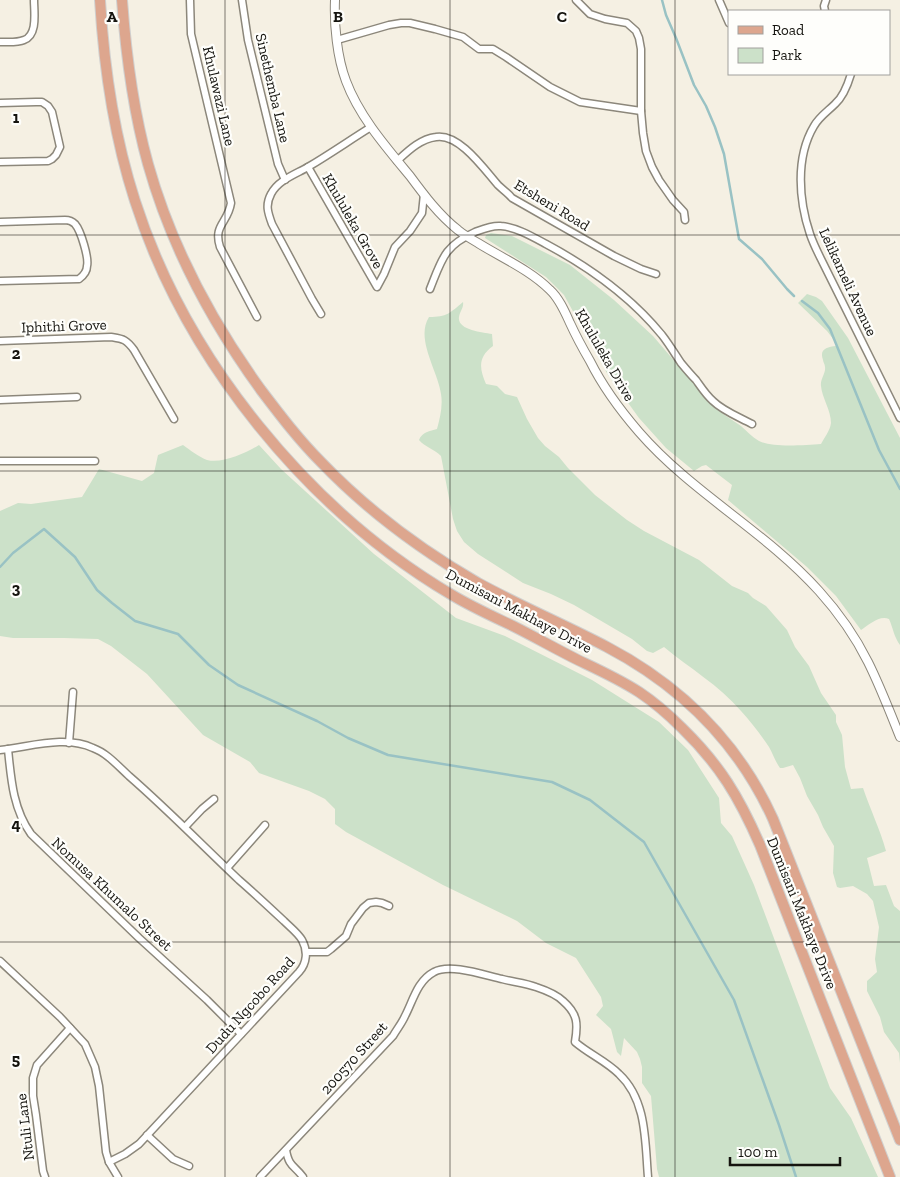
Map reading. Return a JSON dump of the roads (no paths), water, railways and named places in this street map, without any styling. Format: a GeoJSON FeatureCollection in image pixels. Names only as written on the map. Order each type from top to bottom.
{"type":"FeatureCollection","features":[{"type":"Feature","properties":{"kind":"main road","name":"Dumisani Makhaye Drive"},"geometry":{"type":"LineString","coordinates":[[100,0],[105,64],[111,102],[121,152],[134,198],[163,273],[208,355],[238,398],[276,446],[318,491],[359,529],[400,560],[449,593],[610,674],[640,693],[675,721],[716,764],[734,792],[760,845],[890,1177]]}},
{"type":"Feature","properties":{"kind":"main road","name":"Dumisani Makhaye Drive"},"geometry":{"type":"LineString","coordinates":[[122,0],[131,89],[155,188],[171,231],[200,295],[227,340],[300,440],[343,484],[394,527],[434,556],[479,583],[608,647],[651,672],[680,694],[723,738],[747,772],[772,818],[900,1140]]}},
{"type":"Feature","properties":{"kind":"street"},"geometry":{"type":"LineString","coordinates":[[0,42],[23,41],[29,38],[33,32],[34,0]]}},
{"type":"Feature","properties":{"kind":"street","name":"Khulawazi Lane"},"geometry":{"type":"LineString","coordinates":[[190,0],[191,34],[231,203],[230,209],[219,227],[218,240],[257,317]]}},
{"type":"Feature","properties":{"kind":"street","name":"Sinethemba Lane"},"geometry":{"type":"LineString","coordinates":[[242,0],[248,40],[278,164],[285,180]]}},
{"type":"Feature","properties":{"kind":"street","name":"Khululeka Drive"},"geometry":{"type":"LineString","coordinates":[[335,0],[334,14],[337,40],[345,79],[354,101],[397,161],[446,219],[459,231],[529,273],[552,291],[599,378],[620,410],[641,434],[659,454],[690,482],[793,564],[830,603],[849,629],[868,662],[900,737]]}},
{"type":"Feature","properties":{"kind":"street"},"geometry":{"type":"LineString","coordinates":[[576,0],[590,14],[627,23],[636,31],[642,49],[641,110],[646,151],[659,180],[684,212],[685,220]]}},
{"type":"Feature","properties":{"kind":"street"},"geometry":{"type":"LineString","coordinates":[[719,0],[728,21]]}},
{"type":"Feature","properties":{"kind":"street"},"geometry":{"type":"LineString","coordinates":[[337,40],[401,23],[435,28],[463,37],[479,49],[493,49],[550,87],[580,102],[641,110]]}},
{"type":"Feature","properties":{"kind":"street","name":"Lelikameli Avenue"},"geometry":{"type":"LineString","coordinates":[[850,75],[846,89],[837,102],[814,125],[809,137],[802,162],[801,178],[805,215],[811,236],[821,259],[900,418]]}},
{"type":"Feature","properties":{"kind":"street"},"geometry":{"type":"LineString","coordinates":[[0,103],[36,102],[46,104],[52,112],[60,147],[59,151],[48,161],[0,162]]}},
{"type":"Feature","properties":{"kind":"street"},"geometry":{"type":"LineString","coordinates":[[322,314],[272,224],[267,213],[268,204],[271,193],[278,185],[371,127]]}},
{"type":"Feature","properties":{"kind":"street","name":"Etsheni Road"},"geometry":{"type":"LineString","coordinates":[[397,161],[417,144],[435,137],[443,136],[452,139],[483,166],[499,186],[512,198],[614,256],[656,274]]}},
{"type":"Feature","properties":{"kind":"street","name":"Khululeka Grove"},"geometry":{"type":"LineString","coordinates":[[308,167],[377,287],[395,248],[422,213],[424,194]]}},
{"type":"Feature","properties":{"kind":"street"},"geometry":{"type":"LineString","coordinates":[[0,222],[72,221],[76,224],[79,231],[88,264],[84,274],[78,279],[0,281]]}},
{"type":"Feature","properties":{"kind":"street"},"geometry":{"type":"LineString","coordinates":[[430,289],[448,250],[456,242],[467,236],[491,227],[501,226],[533,237],[584,267],[640,311],[712,400],[721,408],[752,424]]}},
{"type":"Feature","properties":{"kind":"street","name":"Iphithi Grove"},"geometry":{"type":"LineString","coordinates":[[0,341],[111,336],[123,339],[129,342],[174,419]]}},
{"type":"Feature","properties":{"kind":"street"},"geometry":{"type":"LineString","coordinates":[[0,400],[76,397]]}},
{"type":"Feature","properties":{"kind":"street"},"geometry":{"type":"LineString","coordinates":[[0,461],[95,461]]}},
{"type":"Feature","properties":{"kind":"street"},"geometry":{"type":"LineString","coordinates":[[69,743],[73,692]]}},
{"type":"Feature","properties":{"kind":"street","name":"Dudu Ngcobo Road"},"geometry":{"type":"LineString","coordinates":[[0,750],[64,742],[85,745],[103,753],[185,827],[299,936],[306,952],[303,967],[139,1144],[109,1162]]}},
{"type":"Feature","properties":{"kind":"street","name":"Nomusa Khumalo Street"},"geometry":{"type":"LineString","coordinates":[[8,749],[11,781],[17,808],[31,834],[241,1034]]}},
{"type":"Feature","properties":{"kind":"street"},"geometry":{"type":"LineString","coordinates":[[185,827],[214,799]]}},
{"type":"Feature","properties":{"kind":"street"},"geometry":{"type":"LineString","coordinates":[[227,868],[265,825]]}},
{"type":"Feature","properties":{"kind":"street"},"geometry":{"type":"LineString","coordinates":[[306,952],[326,952],[331,949],[346,936],[352,924],[368,903],[376,902],[389,906]]}},
{"type":"Feature","properties":{"kind":"street"},"geometry":{"type":"LineString","coordinates":[[0,961],[60,1017],[85,1044],[99,1086],[106,1152],[109,1162],[118,1177]]}},
{"type":"Feature","properties":{"kind":"street","name":"200570 Street"},"geometry":{"type":"LineString","coordinates":[[260,1177],[393,1036],[421,982],[437,970],[447,969],[471,972],[536,987],[563,1000],[572,1012],[577,1024],[575,1042],[582,1049],[620,1074],[636,1098],[641,1112],[648,1177]]}},
{"type":"Feature","properties":{"kind":"street","name":"Ntuli Lane"},"geometry":{"type":"LineString","coordinates":[[45,1177],[33,1096],[33,1078],[37,1065],[70,1028]]}},
{"type":"Feature","properties":{"kind":"street"},"geometry":{"type":"LineString","coordinates":[[147,1135],[173,1159],[189,1166]]}},
{"type":"Feature","properties":{"kind":"street"},"geometry":{"type":"LineString","coordinates":[[286,1150],[288,1160],[293,1168],[303,1177]]}},
{"type":"Feature","properties":{"kind":"waterway"},"geometry":{"type":"LineString","coordinates":[[662,0],[666,15],[694,85],[706,106],[724,154],[739,239],[762,259],[794,296]]}},
{"type":"Feature","properties":{"kind":"waterway"},"geometry":{"type":"LineString","coordinates":[[802,301],[818,313],[830,329],[879,450],[900,489]]}},
{"type":"Feature","properties":{"kind":"waterway"},"geometry":{"type":"LineString","coordinates":[[0,567],[13,553],[44,529],[75,557],[97,590],[112,603],[135,621],[178,634],[209,665],[238,685],[317,721],[348,738],[388,755],[552,782],[590,800],[644,842],[734,1000],[796,1177]]}}]}
